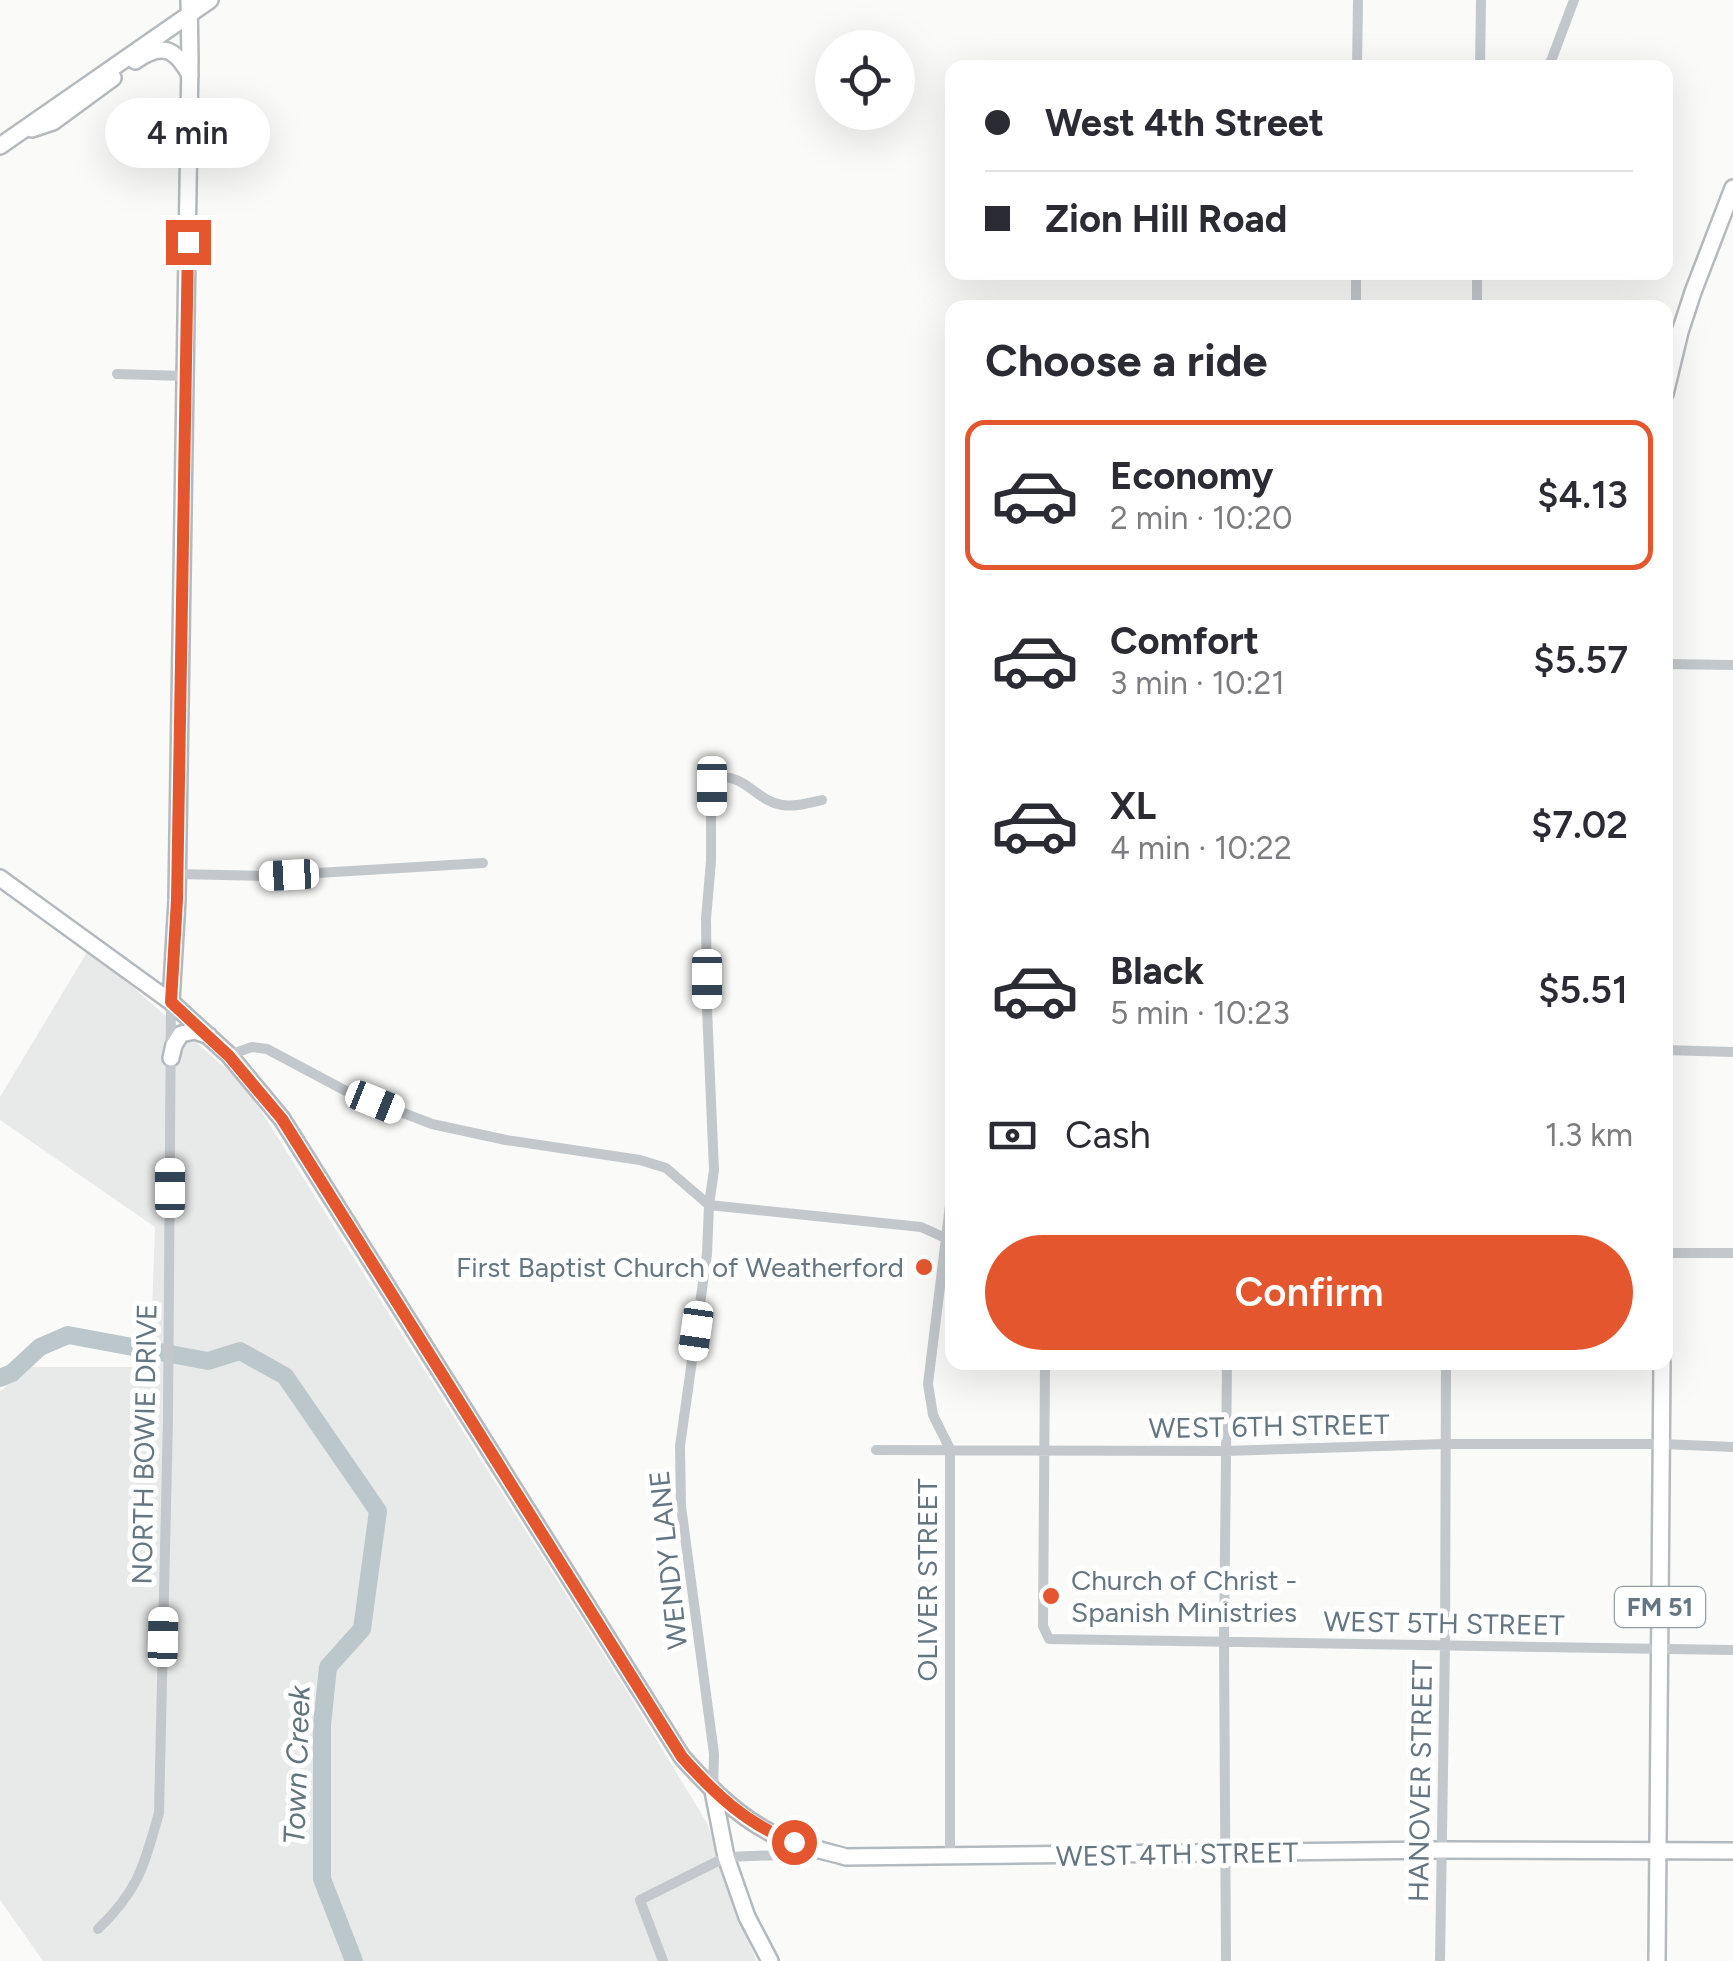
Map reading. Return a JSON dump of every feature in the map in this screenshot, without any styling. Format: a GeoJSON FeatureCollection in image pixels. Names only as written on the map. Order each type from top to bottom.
{"type":"FeatureCollection","features":[{"type":"Feature","properties":{"kind":"main road"},"geometry":{"type":"LineString","coordinates":[[4,142],[190,6],[210,0]]}},
{"type":"Feature","properties":{"kind":"main road"},"geometry":{"type":"LineString","coordinates":[[171,1002],[177,874],[190,6]]}},
{"type":"Feature","properties":{"kind":"main road"},"geometry":{"type":"LineString","coordinates":[[4,142],[53,122],[145,54],[158,49],[176,54],[190,74]]}},
{"type":"Feature","properties":{"kind":"main road"},"geometry":{"type":"LineString","coordinates":[[1673,361],[1693,292],[1733,188]]}},
{"type":"Feature","properties":{"kind":"main road","name":"WEST 4TH STREET"},"geometry":{"type":"LineString","coordinates":[[0,878],[171,1002],[229,1056],[282,1119],[682,1757],[741,1815],[773,1834],[846,1857],[1733,1851]]}},
{"type":"Feature","properties":{"kind":"main road"},"geometry":{"type":"LineString","coordinates":[[139,979],[159,980],[167,976],[173,964]]}},
{"type":"Feature","properties":{"kind":"main road"},"geometry":{"type":"LineString","coordinates":[[171,1058],[181,1034],[195,1031],[210,1036]]}},
{"type":"Feature","properties":{"kind":"main road","name":"FM 51"},"geometry":{"type":"LineString","coordinates":[[1657,1961],[1662,1370]]}},
{"type":"Feature","properties":{"kind":"main road"},"geometry":{"type":"LineString","coordinates":[[713,1791],[726,1856],[747,1917],[770,1961]]}},
{"type":"Feature","properties":{"kind":"street"},"geometry":{"type":"LineString","coordinates":[[1357,60],[1358,0]]}},
{"type":"Feature","properties":{"kind":"street"},"geometry":{"type":"LineString","coordinates":[[1480,60],[1481,0]]}},
{"type":"Feature","properties":{"kind":"street"},"geometry":{"type":"LineString","coordinates":[[1551,60],[1574,0]]}},
{"type":"Feature","properties":{"kind":"street"},"geometry":{"type":"LineString","coordinates":[[117,374],[185,376]]}},
{"type":"Feature","properties":{"kind":"street"},"geometry":{"type":"LineString","coordinates":[[1673,664],[1733,664]]}},
{"type":"Feature","properties":{"kind":"street","name":"WENDY LANE"},"geometry":{"type":"LineString","coordinates":[[713,1791],[714,1754],[681,1506],[680,1446],[714,1170],[706,937],[712,786],[716,778],[726,776],[737,778],[782,805],[822,800]]}},
{"type":"Feature","properties":{"kind":"street"},"geometry":{"type":"LineString","coordinates":[[177,874],[268,876],[483,863]]}},
{"type":"Feature","properties":{"kind":"street","name":"NORTH BOWIE DRIVE"},"geometry":{"type":"LineString","coordinates":[[98,1929],[126,1900],[142,1873],[159,1812],[171,1002]]}},
{"type":"Feature","properties":{"kind":"street"},"geometry":{"type":"LineString","coordinates":[[229,1056],[252,1047],[267,1050],[346,1090],[432,1124],[506,1140],[640,1160],[666,1168],[709,1205],[920,1227],[945,1238]]}},
{"type":"Feature","properties":{"kind":"street"},"geometry":{"type":"LineString","coordinates":[[1673,1050],[1733,1052]]}},
{"type":"Feature","properties":{"kind":"street"},"geometry":{"type":"LineString","coordinates":[[1673,1253],[1733,1253]]}},
{"type":"Feature","properties":{"kind":"street","name":"OLIVER STREET"},"geometry":{"type":"LineString","coordinates":[[945,1267],[928,1384],[933,1415],[950,1450],[950,1856]]}},
{"type":"Feature","properties":{"kind":"street"},"geometry":{"type":"LineString","coordinates":[[1045,1450],[1046,1370]]}},
{"type":"Feature","properties":{"kind":"street"},"geometry":{"type":"LineString","coordinates":[[1226,1961],[1227,1370]]}},
{"type":"Feature","properties":{"kind":"street","name":"HANOVER STREET"},"geometry":{"type":"LineString","coordinates":[[1440,1961],[1446,1370]]}},
{"type":"Feature","properties":{"kind":"street","name":"WEST 6TH STREET"},"geometry":{"type":"LineString","coordinates":[[876,1450],[1225,1451],[1444,1444],[1733,1447]]}},
{"type":"Feature","properties":{"kind":"street","name":"WEST 5TH STREET"},"geometry":{"type":"LineString","coordinates":[[1045,1450],[1042,1626],[1048,1640],[1733,1650]]}},
{"type":"Feature","properties":{"kind":"street"},"geometry":{"type":"LineString","coordinates":[[663,1961],[640,1900],[726,1856],[781,1855],[815,1849]]}},
{"type":"Feature","properties":{"kind":"shaded area"},"geometry":{"type":"Polygon","coordinates":[[[89,949],[244,1084],[707,1823],[756,1961],[43,1961],[0,1900],[0,1392],[26,1367],[150,1367],[155,1227],[0,1120],[0,1097],[89,949]]]}},
{"type":"Feature","properties":{"kind":"waterway","name":"Town Creek"},"geometry":{"type":"LineString","coordinates":[[0,1378],[12,1373],[40,1347],[68,1335],[208,1361],[240,1351],[285,1376],[378,1511],[362,1629],[328,1667],[322,1725],[322,1879],[354,1961]]}},
{"type":"Feature","properties":{"kind":"place","name":"First Baptist Church of Weatherford"},"geometry":{"type":"Point","coordinates":[924,1267]}},
{"type":"Feature","properties":{"kind":"place","name":"Church of Christ - Spanish Ministries"},"geometry":{"type":"Point","coordinates":[1051,1596]}},
{"type":"Feature","properties":{"kind":"route"},"geometry":{"type":"LineString","coordinates":[[188,242],[177,900],[171,1002],[229,1056],[282,1119],[682,1757],[741,1815],[794,1842]]}}]}
